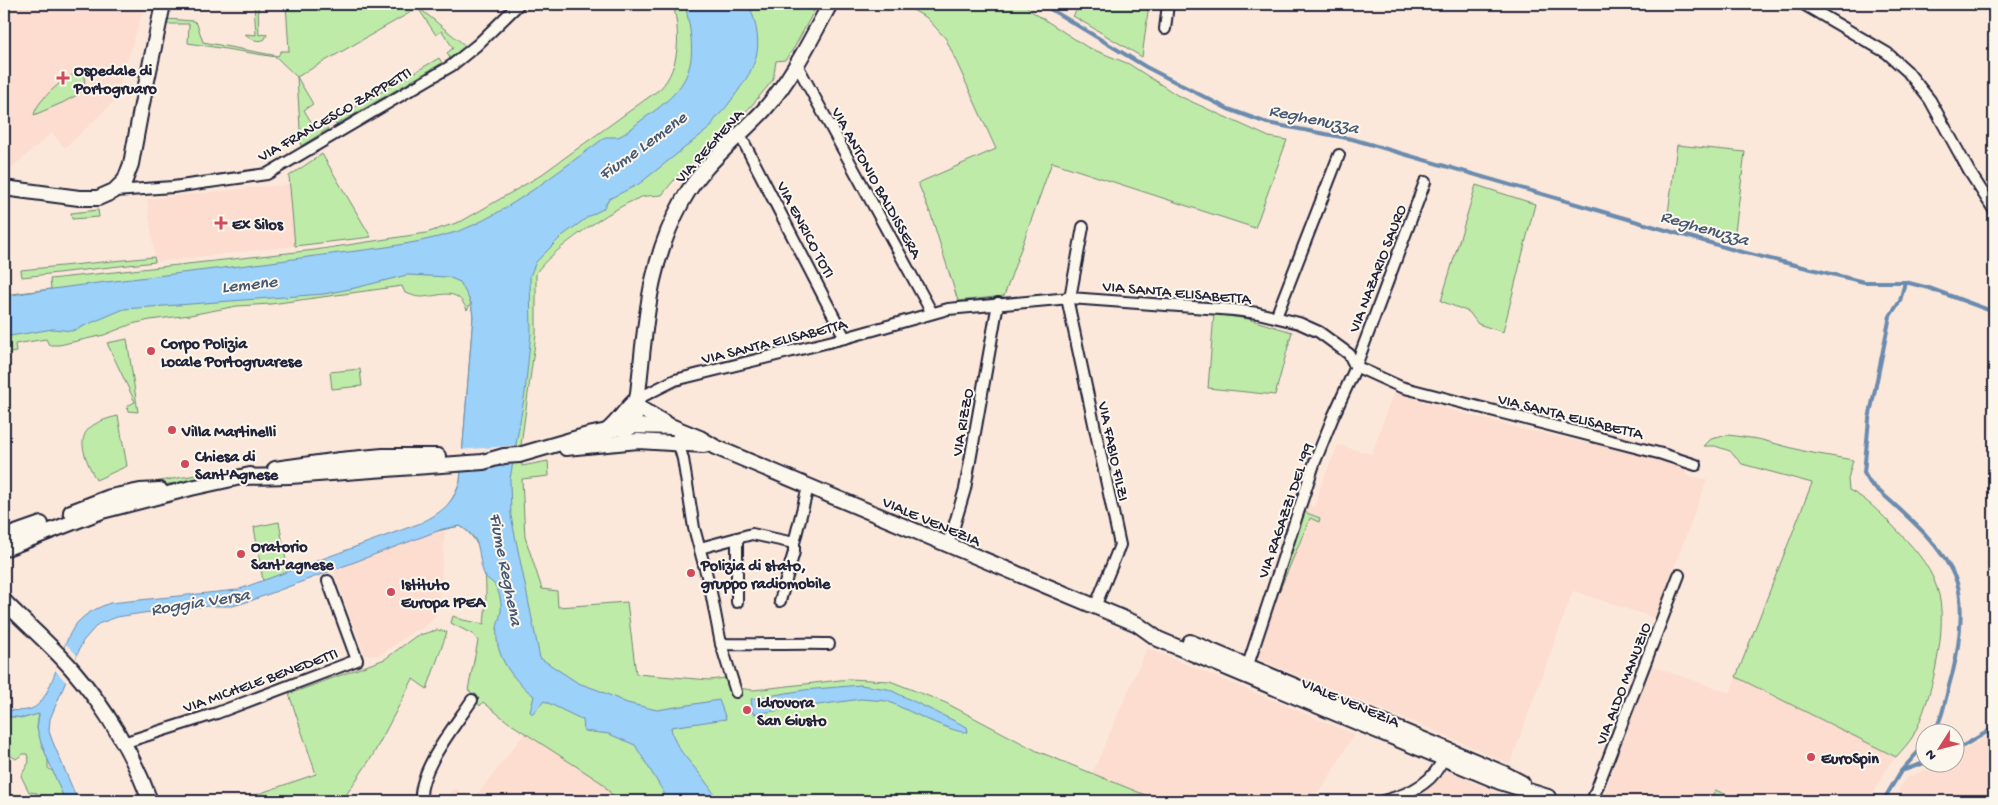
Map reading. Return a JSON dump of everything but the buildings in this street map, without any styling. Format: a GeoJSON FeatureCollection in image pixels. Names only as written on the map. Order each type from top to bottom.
{"type":"FeatureCollection","features":[{"type":"Feature","properties":{"kind":"main road"},"geometry":{"type":"LineString","coordinates":[[114,192],[125,180],[131,164],[163,4]]}},
{"type":"Feature","properties":{"kind":"main road","name":"VIA REGHENA"},"geometry":{"type":"LineString","coordinates":[[633,405],[650,286],[664,240],[684,198],[700,176],[740,135],[782,87],[797,65],[830,4]]}},
{"type":"Feature","properties":{"kind":"main road","name":"VIA FRANCESCO ZAPPETTI"},"geometry":{"type":"LineString","coordinates":[[4,188],[79,198],[98,198],[114,192]]}},
{"type":"Feature","properties":{"kind":"main road","name":"VIA FRANCESCO ZAPPETTI"},"geometry":{"type":"LineString","coordinates":[[4,197],[20,191]]}},
{"type":"Feature","properties":{"kind":"main road"},"geometry":{"type":"LineString","coordinates":[[632,426],[633,405]]}},
{"type":"Feature","properties":{"kind":"main road"},"geometry":{"type":"LineString","coordinates":[[608,430],[633,405]]}},
{"type":"Feature","properties":{"kind":"main road","name":"VIALE VENEZIA"},"geometry":{"type":"LineString","coordinates":[[633,405],[715,447],[808,487],[1137,624],[1500,782],[1552,799]]}},
{"type":"Feature","properties":{"kind":"main road","name":"VIALE VENEZIA"},"geometry":{"type":"LineString","coordinates":[[449,460],[480,454],[519,455],[608,430],[632,426],[673,427]]}},
{"type":"Feature","properties":{"kind":"main road","name":"VIALE VENEZIA"},"geometry":{"type":"LineString","coordinates":[[632,426],[640,433],[661,442]]}},
{"type":"Feature","properties":{"kind":"main road","name":"VIALE VENEZIA"},"geometry":{"type":"LineString","coordinates":[[580,446],[591,440],[618,437],[632,426]]}},
{"type":"Feature","properties":{"kind":"main road","name":"VIALE VENEZIA"},"geometry":{"type":"LineString","coordinates":[[538,450],[638,441],[715,447]]}},
{"type":"Feature","properties":{"kind":"main road"},"geometry":{"type":"LineString","coordinates":[[4,549],[102,511],[191,488],[299,465],[383,456],[449,460]]}},
{"type":"Feature","properties":{"kind":"main road"},"geometry":{"type":"LineString","coordinates":[[242,477],[313,474],[430,465],[449,460]]}},
{"type":"Feature","properties":{"kind":"main road"},"geometry":{"type":"LineString","coordinates":[[4,537],[110,497],[140,491],[191,488]]}},
{"type":"Feature","properties":{"kind":"main road"},"geometry":{"type":"LineString","coordinates":[[4,601],[72,670],[105,713],[139,772],[150,801]]}},
{"type":"Feature","properties":{"kind":"main road"},"geometry":{"type":"LineString","coordinates":[[4,609],[28,626]]}},
{"type":"Feature","properties":{"kind":"main road","name":"VIALE VENEZIA"},"geometry":{"type":"LineString","coordinates":[[1246,671],[1503,772],[1552,799]]}},
{"type":"Feature","properties":{"kind":"street","name":"VIA FRANCESCO ZAPPETTI"},"geometry":{"type":"LineString","coordinates":[[114,192],[173,187],[267,174],[450,66],[477,45],[519,4]]}},
{"type":"Feature","properties":{"kind":"street"},"geometry":{"type":"LineString","coordinates":[[1165,29],[1168,4]]}},
{"type":"Feature","properties":{"kind":"street"},"geometry":{"type":"LineString","coordinates":[[1803,4],[1887,53],[1907,71],[1930,100],[1969,171],[1994,210]]}},
{"type":"Feature","properties":{"kind":"street","name":"VIA ANTONIO BALDISSERA"},"geometry":{"type":"LineString","coordinates":[[797,65],[932,313]]}},
{"type":"Feature","properties":{"kind":"street","name":"VIA ENRICO TOTI"},"geometry":{"type":"LineString","coordinates":[[740,135],[846,338]]}},
{"type":"Feature","properties":{"kind":"street"},"geometry":{"type":"LineString","coordinates":[[1276,317],[1339,155]]}},
{"type":"Feature","properties":{"kind":"street","name":"VIA NAZARIO SAURO"},"geometry":{"type":"LineString","coordinates":[[1355,366],[1425,182]]}},
{"type":"Feature","properties":{"kind":"street"},"geometry":{"type":"LineString","coordinates":[[1068,298],[1083,227]]}},
{"type":"Feature","properties":{"kind":"street","name":"VIA SANTA ELISABETTA"},"geometry":{"type":"LineString","coordinates":[[633,405],[675,380],[846,338],[948,309],[1068,298],[1234,310],[1299,323],[1319,332],[1349,354],[1355,366],[1401,387],[1662,454],[1696,465]]}},
{"type":"Feature","properties":{"kind":"street","name":"VIA FABIO FILZI"},"geometry":{"type":"LineString","coordinates":[[1068,298],[1120,545],[1095,607]]}},
{"type":"Feature","properties":{"kind":"street","name":"VIA RIZZO"},"geometry":{"type":"LineString","coordinates":[[946,545],[952,533],[965,489],[998,303]]}},
{"type":"Feature","properties":{"kind":"street","name":"VIA RAGAZZI DEL '99"},"geometry":{"type":"LineString","coordinates":[[1246,671],[1314,464],[1355,366]]}},
{"type":"Feature","properties":{"kind":"street"},"geometry":{"type":"LineString","coordinates":[[673,427],[683,459],[694,528],[710,587],[721,644],[736,692]]}},
{"type":"Feature","properties":{"kind":"street"},"geometry":{"type":"LineString","coordinates":[[313,474],[334,466],[376,463],[383,456],[387,460],[394,462],[416,462],[430,465]]}},
{"type":"Feature","properties":{"kind":"street"},"geometry":{"type":"LineString","coordinates":[[780,601],[794,552],[794,542],[808,487]]}},
{"type":"Feature","properties":{"kind":"street"},"geometry":{"type":"LineString","coordinates":[[700,548],[752,534],[794,542]]}},
{"type":"Feature","properties":{"kind":"street"},"geometry":{"type":"LineString","coordinates":[[737,538],[737,602]]}},
{"type":"Feature","properties":{"kind":"street","name":"VIA ALDO MANUZIO"},"geometry":{"type":"LineString","coordinates":[[1592,801],[1679,576]]}},
{"type":"Feature","properties":{"kind":"street","name":"VIA MICHELE BENEDETTI"},"geometry":{"type":"LineString","coordinates":[[123,743],[217,713],[357,660],[328,581]]}},
{"type":"Feature","properties":{"kind":"street"},"geometry":{"type":"LineString","coordinates":[[721,644],[758,645],[786,642],[830,644]]}},
{"type":"Feature","properties":{"kind":"street"},"geometry":{"type":"LineString","coordinates":[[421,801],[422,782],[428,769],[472,700]]}},
{"type":"Feature","properties":{"kind":"street","name":"VIALE VENEZIA"},"geometry":{"type":"LineString","coordinates":[[1428,742],[1438,750],[1443,758],[1447,757],[1462,761],[1470,759]]}},
{"type":"Feature","properties":{"kind":"street"},"geometry":{"type":"LineString","coordinates":[[1383,801],[1397,798],[1417,788],[1434,776],[1443,758]]}},
{"type":"Feature","properties":{"kind":"shaded area","name":"Ospedale di Portogruaro"},"geometry":{"type":"Polygon","coordinates":[[[4,4],[145,4],[117,92],[117,99],[65,148],[52,133],[4,174],[4,4]]]}},
{"type":"Feature","properties":{"kind":"shaded area","name":"Ex Silos"},"geometry":{"type":"Polygon","coordinates":[[[289,184],[295,246],[155,262],[147,199],[289,184]]]}},
{"type":"Feature","properties":{"kind":"shaded area"},"geometry":{"type":"Polygon","coordinates":[[[1396,393],[1468,415],[1523,429],[1680,463],[1687,475],[1707,480],[1655,618],[1573,591],[1510,764],[1428,728],[1258,659],[1307,504],[1315,507],[1319,490],[1338,445],[1372,454],[1390,401],[1396,393]]]}},
{"type":"Feature","properties":{"kind":"shaded area"},"geometry":{"type":"Polygon","coordinates":[[[1812,483],[1857,493],[1881,514],[1917,551],[1938,589],[1942,632],[1931,683],[1918,722],[1916,722],[1913,737],[1889,765],[1869,801],[1602,801],[1649,665],[1730,693],[1812,483]]]}},
{"type":"Feature","properties":{"kind":"shaded area","name":"Istituto Europa IPEA"},"geometry":{"type":"Polygon","coordinates":[[[443,529],[445,535],[437,615],[424,628],[414,631],[383,653],[365,655],[333,570],[443,529]]]}},
{"type":"Feature","properties":{"kind":"shaded area"},"geometry":{"type":"Polygon","coordinates":[[[1147,648],[1354,734],[1324,786],[1306,801],[1154,801],[1092,774],[1147,648]]]}},
{"type":"Feature","properties":{"kind":"shaded area"},"geometry":{"type":"Polygon","coordinates":[[[1994,732],[1994,801],[1892,801],[1905,779],[1920,772],[1966,772],[1966,748],[1994,732]]]}},
{"type":"Feature","properties":{"kind":"shaded area"},"geometry":{"type":"Polygon","coordinates":[[[525,733],[602,783],[618,801],[472,801],[525,733]]]}},
{"type":"Feature","properties":{"kind":"shaded area"},"geometry":{"type":"Polygon","coordinates":[[[1448,771],[1517,801],[1404,801],[1431,786],[1448,771]]]}},
{"type":"Feature","properties":{"kind":"shaded area"},"geometry":{"type":"Polygon","coordinates":[[[455,788],[470,801],[444,801],[455,788]]]}},
{"type":"Feature","properties":{"kind":"green space"},"geometry":{"type":"Polygon","coordinates":[[[254,4],[258,4],[259,35],[267,34],[265,39],[260,41],[245,34],[256,35],[254,4]]]}},
{"type":"Feature","properties":{"kind":"green space"},"geometry":{"type":"Polygon","coordinates":[[[286,4],[416,4],[467,47],[450,58],[447,53],[453,48],[442,31],[436,35],[418,8],[297,77],[276,57],[188,43],[189,24],[161,24],[166,19],[194,21],[197,24],[203,42],[278,56],[281,51],[289,51],[286,4]]]}},
{"type":"Feature","properties":{"kind":"green space"},"geometry":{"type":"Polygon","coordinates":[[[673,4],[801,4],[814,11],[794,48],[785,60],[776,61],[773,80],[699,161],[683,171],[662,195],[639,198],[599,220],[568,242],[536,273],[536,335],[521,445],[522,466],[548,461],[549,476],[522,479],[525,537],[542,589],[557,591],[558,607],[627,602],[636,674],[710,680],[725,678],[729,687],[753,690],[849,679],[890,681],[946,703],[1037,751],[1160,801],[617,801],[602,783],[508,722],[483,702],[480,706],[473,697],[473,694],[468,690],[478,641],[474,635],[451,623],[453,616],[484,624],[486,585],[482,557],[470,534],[460,526],[437,531],[432,518],[449,503],[460,482],[473,316],[471,303],[467,310],[463,302],[453,295],[418,297],[405,293],[402,286],[271,304],[237,306],[150,320],[132,324],[104,335],[59,345],[49,345],[46,339],[15,344],[16,352],[5,354],[4,352],[4,295],[51,289],[50,279],[315,250],[426,233],[462,221],[538,177],[660,89],[672,70],[677,49],[678,37],[673,4]]]}},
{"type":"Feature","properties":{"kind":"green space"},"geometry":{"type":"Polygon","coordinates":[[[902,4],[1025,4],[1031,11],[1087,47],[1129,64],[1177,95],[1269,137],[1287,140],[1255,228],[1052,162],[1004,296],[958,301],[931,215],[918,183],[996,149],[946,39],[927,18],[902,4]]]}},
{"type":"Feature","properties":{"kind":"green space"},"geometry":{"type":"Polygon","coordinates":[[[1081,4],[1149,4],[1142,57],[1073,16],[1081,4]]]}},
{"type":"Feature","properties":{"kind":"green space"},"geometry":{"type":"Polygon","coordinates":[[[439,58],[442,63],[336,125],[333,120],[439,58]]]}},
{"type":"Feature","properties":{"kind":"green space"},"geometry":{"type":"Polygon","coordinates":[[[76,73],[84,75],[85,87],[79,94],[34,115],[40,103],[51,91],[76,73]]]}},
{"type":"Feature","properties":{"kind":"green space"},"geometry":{"type":"Polygon","coordinates":[[[297,77],[313,104],[304,110],[316,130],[325,124],[328,129],[301,146],[297,77]]]}},
{"type":"Feature","properties":{"kind":"green space"},"geometry":{"type":"Polygon","coordinates":[[[1677,145],[1745,152],[1734,240],[1667,221],[1677,145]]]}},
{"type":"Feature","properties":{"kind":"green space"},"geometry":{"type":"Polygon","coordinates":[[[322,154],[371,237],[295,246],[289,176],[322,154]]]}},
{"type":"Feature","properties":{"kind":"green space"},"geometry":{"type":"Polygon","coordinates":[[[1476,185],[1535,204],[1503,332],[1478,324],[1469,312],[1441,301],[1476,185]]]}},
{"type":"Feature","properties":{"kind":"green space"},"geometry":{"type":"Polygon","coordinates":[[[98,210],[99,217],[72,219],[71,213],[98,210]]]}},
{"type":"Feature","properties":{"kind":"green space"},"geometry":{"type":"Polygon","coordinates":[[[154,257],[155,262],[22,277],[21,270],[154,257]]]}},
{"type":"Feature","properties":{"kind":"green space"},"geometry":{"type":"Polygon","coordinates":[[[1214,314],[1248,319],[1292,332],[1275,395],[1208,388],[1214,314]]]}},
{"type":"Feature","properties":{"kind":"green space"},"geometry":{"type":"Polygon","coordinates":[[[127,339],[138,412],[128,411],[127,406],[135,402],[107,343],[127,339]]]}},
{"type":"Feature","properties":{"kind":"green space"},"geometry":{"type":"Polygon","coordinates":[[[360,369],[362,386],[332,389],[330,372],[360,369]]]}},
{"type":"Feature","properties":{"kind":"green space"},"geometry":{"type":"Polygon","coordinates":[[[118,416],[127,466],[96,480],[86,457],[83,439],[93,425],[118,416]]]}},
{"type":"Feature","properties":{"kind":"green space"},"geometry":{"type":"Polygon","coordinates":[[[1728,435],[1758,439],[1807,452],[1853,460],[1848,479],[1849,490],[1867,501],[1888,521],[1913,547],[1929,570],[1937,588],[1940,603],[1940,642],[1937,663],[1920,721],[1916,722],[1916,729],[1911,739],[1896,757],[1736,677],[1812,483],[1742,464],[1730,451],[1715,446],[1704,446],[1711,439],[1728,435]]]}},
{"type":"Feature","properties":{"kind":"green space"},"geometry":{"type":"Polygon","coordinates":[[[214,472],[215,477],[149,487],[142,484],[214,472]]]}},
{"type":"Feature","properties":{"kind":"green space"},"geometry":{"type":"Polygon","coordinates":[[[1304,512],[1320,518],[1319,522],[1310,518],[1278,594],[1304,512]]]}},
{"type":"Feature","properties":{"kind":"green space"},"geometry":{"type":"Polygon","coordinates":[[[279,522],[288,572],[263,581],[254,527],[279,522]]]}},
{"type":"Feature","properties":{"kind":"green space"},"geometry":{"type":"Polygon","coordinates":[[[437,630],[447,632],[427,689],[413,679],[373,755],[342,801],[260,801],[258,794],[316,774],[289,694],[385,659],[416,636],[437,630]]]}},
{"type":"Feature","properties":{"kind":"green space"},"geometry":{"type":"Polygon","coordinates":[[[39,713],[37,728],[48,759],[48,768],[54,772],[65,801],[41,801],[37,793],[29,792],[21,776],[29,762],[27,754],[23,754],[16,759],[4,751],[4,716],[24,718],[39,713]]]}},
{"type":"Feature","properties":{"kind":"green space"},"geometry":{"type":"Polygon","coordinates":[[[1715,790],[1742,801],[1710,801],[1715,790]]]}},
{"type":"Feature","properties":{"kind":"water"},"geometry":{"type":"Polygon","coordinates":[[[685,4],[749,4],[757,35],[758,47],[756,58],[745,80],[711,127],[639,184],[609,199],[603,209],[588,217],[562,236],[536,262],[530,276],[531,333],[525,393],[510,479],[511,516],[540,658],[578,683],[627,703],[657,710],[719,700],[726,719],[671,727],[676,743],[707,783],[718,801],[669,801],[635,745],[609,734],[584,731],[583,720],[544,701],[533,714],[530,712],[534,696],[512,675],[502,658],[499,648],[497,628],[501,608],[498,591],[494,584],[485,576],[477,543],[460,526],[443,529],[233,606],[208,606],[143,613],[117,617],[98,624],[83,641],[50,719],[49,731],[52,740],[78,801],[65,801],[41,743],[37,728],[39,714],[24,718],[4,716],[4,710],[28,710],[39,704],[51,684],[66,643],[77,623],[92,611],[110,603],[237,590],[418,524],[438,513],[449,503],[460,482],[473,316],[471,303],[460,282],[448,277],[407,275],[324,294],[124,309],[72,331],[53,329],[4,337],[4,296],[386,247],[439,237],[475,224],[534,189],[606,137],[618,137],[624,134],[673,94],[683,83],[691,57],[689,24],[685,4]]]}},
{"type":"Feature","properties":{"kind":"water"},"geometry":{"type":"Polygon","coordinates":[[[860,685],[888,689],[967,727],[968,732],[962,732],[941,725],[887,701],[861,699],[753,714],[751,699],[804,690],[860,685]]]}},
{"type":"Feature","properties":{"kind":"pier"},"geometry":{"type":"Polygon","coordinates":[[[518,445],[515,464],[458,470],[459,450],[518,445]]]}},
{"type":"Feature","properties":{"kind":"pier"},"geometry":{"type":"Polygon","coordinates":[[[66,644],[77,655],[67,683],[55,670],[66,644]]]}},
{"type":"Feature","properties":{"kind":"waterway","name":"Reghenuzza"},"geometry":{"type":"LineString","coordinates":[[1042,4],[1146,67],[1228,109],[1267,123],[1352,139],[1738,251],[1864,282],[1905,282],[1900,301],[1890,316],[1869,419],[1864,473],[1870,483],[1919,527],[1930,540],[1949,566],[1959,590],[1961,616],[1956,659],[1938,722]]}},
{"type":"Feature","properties":{"kind":"waterway"},"geometry":{"type":"LineString","coordinates":[[1905,282],[1929,288],[1994,312]]}},
{"type":"Feature","properties":{"kind":"waterway"},"geometry":{"type":"LineString","coordinates":[[1966,744],[1994,728]]}},
{"type":"Feature","properties":{"kind":"waterway","name":"Reghenuzza"},"geometry":{"type":"LineString","coordinates":[[1883,801],[1901,771],[1916,754]]}},
{"type":"Feature","properties":{"kind":"waterway"},"geometry":{"type":"LineString","coordinates":[[1904,770],[1916,766]]}},
{"type":"Feature","properties":{"kind":"place","name":"Ospedale di Portogruaro"},"geometry":{"type":"Point","coordinates":[63,78]}},
{"type":"Feature","properties":{"kind":"place","name":"Ex Silos"},"geometry":{"type":"Point","coordinates":[221,223]}},
{"type":"Feature","properties":{"kind":"place","name":"Corpo Polizia Locale Portogruarese"},"geometry":{"type":"Point","coordinates":[151,351]}},
{"type":"Feature","properties":{"kind":"place","name":"Villa Martinelli"},"geometry":{"type":"Point","coordinates":[172,430]}},
{"type":"Feature","properties":{"kind":"place","name":"Chiesa di Sant'Agnese"},"geometry":{"type":"Point","coordinates":[185,464]}},
{"type":"Feature","properties":{"kind":"place","name":"Oratorio Sant'agnese"},"geometry":{"type":"Point","coordinates":[241,554]}},
{"type":"Feature","properties":{"kind":"place","name":"Polizia di stato, gruppo radiomobile"},"geometry":{"type":"Point","coordinates":[691,573]}},
{"type":"Feature","properties":{"kind":"place","name":"Istituto Europa IPEA"},"geometry":{"type":"Point","coordinates":[391,592]}},
{"type":"Feature","properties":{"kind":"place","name":"Idrovora San Giusto"},"geometry":{"type":"Point","coordinates":[747,710]}},
{"type":"Feature","properties":{"kind":"place","name":"EuroSpin"},"geometry":{"type":"Point","coordinates":[1811,757]}},
{"type":"Feature","properties":{"kind":"water label","name":"Fiume Lemene"},"geometry":{"type":"Point","coordinates":[642,145]}},
{"type":"Feature","properties":{"kind":"water label","name":"Lemene"},"geometry":{"type":"Point","coordinates":[249,283]}},
{"type":"Feature","properties":{"kind":"water label","name":"Fiume Reghena"},"geometry":{"type":"Point","coordinates":[507,569]}},
{"type":"Feature","properties":{"kind":"water label","name":"Roggia Versa"},"geometry":{"type":"Point","coordinates":[200,601]}}]}
